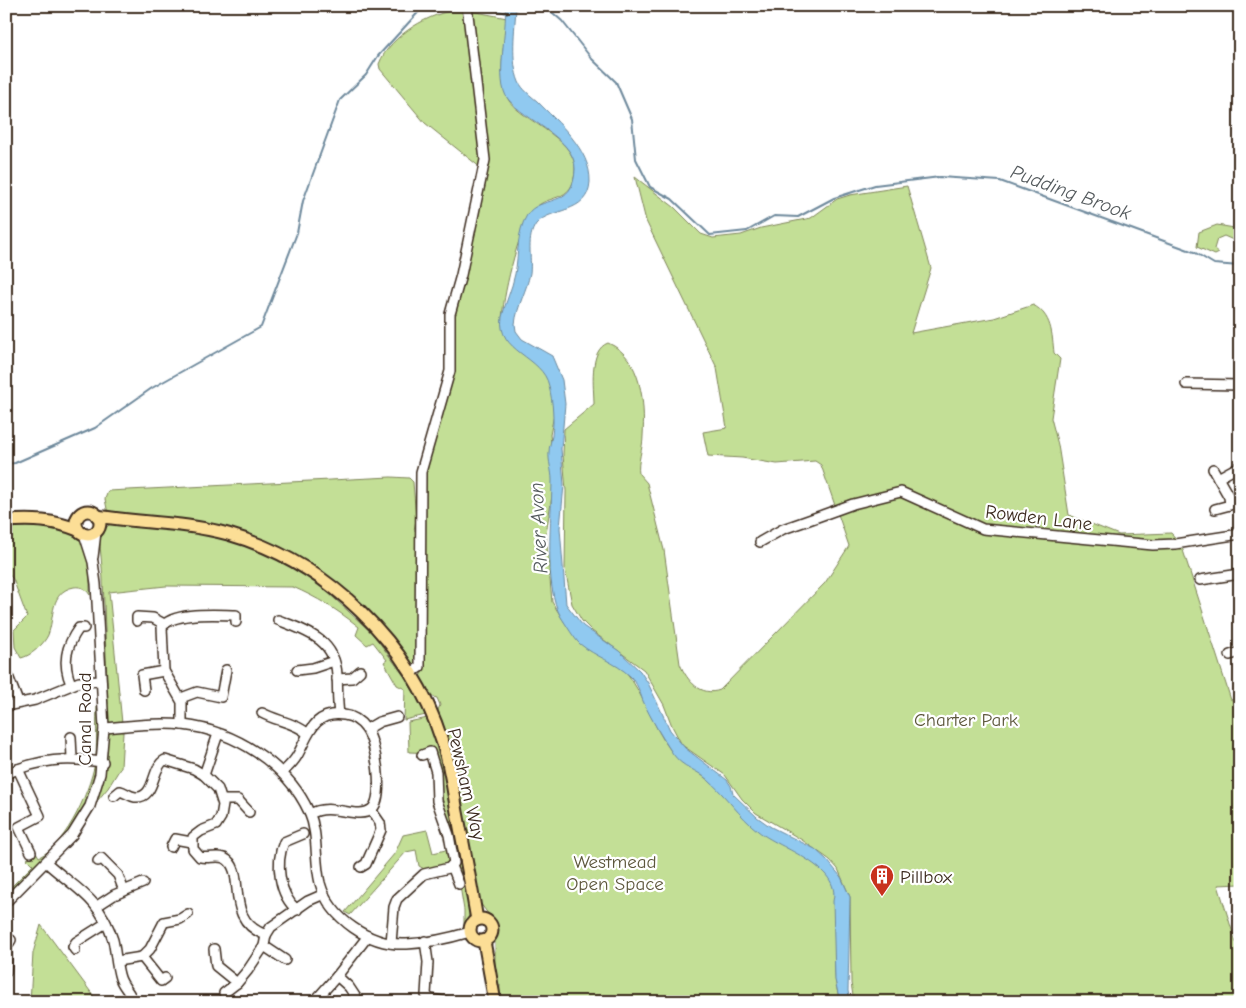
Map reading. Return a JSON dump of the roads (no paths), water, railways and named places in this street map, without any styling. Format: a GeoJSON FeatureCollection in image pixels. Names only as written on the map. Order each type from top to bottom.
{"type":"FeatureCollection","features":[{"type":"Feature","properties":{"kind":"main road"},"geometry":{"type":"LineString","coordinates":[[80,527],[87,512],[97,525]]}},
{"type":"Feature","properties":{"kind":"main road"},"geometry":{"type":"LineString","coordinates":[[6,521],[41,520],[80,527],[97,525]]}},
{"type":"Feature","properties":{"kind":"main road","name":"Pewsham Way"},"geometry":{"type":"LineString","coordinates":[[97,525],[121,520],[195,527],[228,534],[271,550],[308,569],[341,594],[378,628],[411,673],[442,741],[477,920]]}},
{"type":"Feature","properties":{"kind":"main road"},"geometry":{"type":"LineString","coordinates":[[477,920],[488,921],[492,927],[490,937],[484,941],[476,941],[470,932],[471,924],[477,920]]}},
{"type":"Feature","properties":{"kind":"main road"},"geometry":{"type":"LineString","coordinates":[[484,941],[495,1002]]}},
{"type":"Feature","properties":{"kind":"street"},"geometry":{"type":"LineString","coordinates":[[411,673],[420,667],[421,472],[450,371],[450,314],[461,275],[485,160],[467,6]]}},
{"type":"Feature","properties":{"kind":"street"},"geometry":{"type":"LineString","coordinates":[[1186,384],[1240,385]]}},
{"type":"Feature","properties":{"kind":"street"},"geometry":{"type":"LineString","coordinates":[[1218,478],[1240,466]]}},
{"type":"Feature","properties":{"kind":"street"},"geometry":{"type":"LineString","coordinates":[[1213,469],[1230,505],[1215,509]]}},
{"type":"Feature","properties":{"kind":"street","name":"Rowden Lane"},"geometry":{"type":"LineString","coordinates":[[760,542],[806,520],[895,492],[911,495],[974,526],[1006,532],[1153,545],[1174,544],[1240,534]]}},
{"type":"Feature","properties":{"kind":"street","name":"Canal Road"},"geometry":{"type":"LineString","coordinates":[[6,902],[47,863],[83,819],[94,795],[103,762],[104,728],[93,562],[97,525]]}},
{"type":"Feature","properties":{"kind":"street","name":"Canal Road"},"geometry":{"type":"LineString","coordinates":[[80,527],[93,562]]}},
{"type":"Feature","properties":{"kind":"street"},"geometry":{"type":"LineString","coordinates":[[1200,580],[1240,574]]}},
{"type":"Feature","properties":{"kind":"street"},"geometry":{"type":"LineString","coordinates":[[182,725],[181,698],[164,671],[161,634],[164,624],[178,617],[237,617]]}},
{"type":"Feature","properties":{"kind":"street"},"geometry":{"type":"LineString","coordinates":[[137,618],[153,618],[164,624]]}},
{"type":"Feature","properties":{"kind":"street"},"geometry":{"type":"LineString","coordinates":[[283,624],[320,639],[329,649],[334,661],[337,679],[339,714]]}},
{"type":"Feature","properties":{"kind":"street"},"geometry":{"type":"LineString","coordinates":[[71,684],[66,670],[66,653],[79,625]]}},
{"type":"Feature","properties":{"kind":"street"},"geometry":{"type":"LineString","coordinates":[[1230,655],[1240,652]]}},
{"type":"Feature","properties":{"kind":"street"},"geometry":{"type":"LineString","coordinates":[[301,671],[334,661]]}},
{"type":"Feature","properties":{"kind":"street"},"geometry":{"type":"LineString","coordinates":[[181,698],[197,692],[221,699],[226,670]]}},
{"type":"Feature","properties":{"kind":"street"},"geometry":{"type":"LineString","coordinates":[[144,690],[142,673],[164,671]]}},
{"type":"Feature","properties":{"kind":"street"},"geometry":{"type":"LineString","coordinates":[[337,679],[352,678],[360,671]]}},
{"type":"Feature","properties":{"kind":"street"},"geometry":{"type":"LineString","coordinates":[[8,679],[18,702]]}},
{"type":"Feature","properties":{"kind":"street"},"geometry":{"type":"LineString","coordinates":[[6,706],[42,698],[71,684],[92,680],[100,682]]}},
{"type":"Feature","properties":{"kind":"street"},"geometry":{"type":"LineString","coordinates":[[262,713],[307,733]]}},
{"type":"Feature","properties":{"kind":"street"},"geometry":{"type":"LineString","coordinates":[[282,773],[295,759],[307,733],[320,720],[339,714],[353,718],[366,729],[374,751],[378,783],[378,799],[371,810],[360,813],[328,808],[310,814]]}},
{"type":"Feature","properties":{"kind":"street"},"geometry":{"type":"LineString","coordinates":[[366,729],[379,722],[397,717]]}},
{"type":"Feature","properties":{"kind":"street"},"geometry":{"type":"LineString","coordinates":[[104,728],[182,725],[218,734],[251,749],[282,773],[310,814],[315,833],[319,877],[324,894],[343,919],[368,936],[391,943],[425,942],[470,932]]}},
{"type":"Feature","properties":{"kind":"street"},"geometry":{"type":"LineString","coordinates":[[204,775],[218,734]]}},
{"type":"Feature","properties":{"kind":"street"},"geometry":{"type":"LineString","coordinates":[[68,739],[72,758]]}},
{"type":"Feature","properties":{"kind":"street"},"geometry":{"type":"LineString","coordinates":[[422,755],[430,752],[434,760],[437,801],[449,835],[454,860],[452,866],[460,884]]}},
{"type":"Feature","properties":{"kind":"street"},"geometry":{"type":"LineString","coordinates":[[6,774],[49,760],[72,758],[103,762]]}},
{"type":"Feature","properties":{"kind":"street"},"geometry":{"type":"LineString","coordinates":[[114,796],[122,791],[133,796],[144,794],[152,785],[157,766],[165,760],[194,769],[204,775],[218,789],[222,800],[222,813],[218,823],[198,832],[192,842],[195,852],[200,857],[220,857],[230,864],[235,873],[234,894],[246,923],[254,930],[266,935]]}},
{"type":"Feature","properties":{"kind":"street"},"geometry":{"type":"LineString","coordinates":[[18,769],[43,814],[16,828],[27,849]]}},
{"type":"Feature","properties":{"kind":"street"},"geometry":{"type":"LineString","coordinates":[[222,800],[238,800],[245,811]]}},
{"type":"Feature","properties":{"kind":"street"},"geometry":{"type":"LineString","coordinates":[[364,867],[381,830],[379,820],[371,810]]}},
{"type":"Feature","properties":{"kind":"street"},"geometry":{"type":"LineString","coordinates":[[297,833],[283,844],[279,869],[288,898],[297,910]]}},
{"type":"Feature","properties":{"kind":"street"},"geometry":{"type":"LineString","coordinates":[[171,847],[175,838],[192,842]]}},
{"type":"Feature","properties":{"kind":"street"},"geometry":{"type":"LineString","coordinates":[[98,861],[101,858],[118,875],[124,891]]}},
{"type":"Feature","properties":{"kind":"street"},"geometry":{"type":"LineString","coordinates":[[47,863],[69,883],[82,890],[98,906],[106,922],[121,982],[133,1002]]}},
{"type":"Feature","properties":{"kind":"street"},"geometry":{"type":"LineString","coordinates":[[391,943],[394,907],[398,900],[424,874],[452,866]]}},
{"type":"Feature","properties":{"kind":"street"},"geometry":{"type":"LineString","coordinates":[[98,906],[124,891],[142,887]]}},
{"type":"Feature","properties":{"kind":"street"},"geometry":{"type":"LineString","coordinates":[[224,992],[237,983],[264,946],[266,935],[274,924],[324,894]]}},
{"type":"Feature","properties":{"kind":"street"},"geometry":{"type":"LineString","coordinates":[[117,961],[142,957],[153,944],[160,925],[167,920],[184,920]]}},
{"type":"Feature","properties":{"kind":"street"},"geometry":{"type":"LineString","coordinates":[[72,949],[81,937],[106,922]]}},
{"type":"Feature","properties":{"kind":"street"},"geometry":{"type":"LineString","coordinates":[[314,1002],[368,936]]}},
{"type":"Feature","properties":{"kind":"street"},"geometry":{"type":"LineString","coordinates":[[6,972],[7,946],[12,940]]}},
{"type":"Feature","properties":{"kind":"street"},"geometry":{"type":"LineString","coordinates":[[425,942],[428,962],[426,995],[430,1000],[448,1002]]}},
{"type":"Feature","properties":{"kind":"street"},"geometry":{"type":"LineString","coordinates":[[264,946],[281,959]]}},
{"type":"Feature","properties":{"kind":"street"},"geometry":{"type":"LineString","coordinates":[[212,954],[216,966],[237,983]]}},
{"type":"Feature","properties":{"kind":"street"},"geometry":{"type":"LineString","coordinates":[[142,957],[161,981],[165,978]]}},
{"type":"Feature","properties":{"kind":"street"},"geometry":{"type":"LineString","coordinates":[[337,976],[349,987],[358,1002]]}},
{"type":"Feature","properties":{"kind":"water"},"geometry":{"type":"Polygon","coordinates":[[[505,6],[516,6],[514,55],[519,82],[524,90],[554,118],[579,147],[589,170],[590,182],[588,193],[583,200],[568,209],[542,219],[533,229],[530,241],[530,273],[515,324],[516,331],[522,339],[552,356],[562,380],[565,404],[561,449],[564,485],[560,528],[566,604],[583,626],[619,651],[640,671],[648,683],[670,730],[685,748],[727,780],[733,794],[757,817],[771,827],[815,849],[841,877],[850,897],[848,991],[850,1002],[840,1002],[835,980],[833,889],[828,878],[819,868],[758,831],[708,780],[677,759],[653,721],[632,678],[618,667],[580,644],[561,617],[555,604],[550,570],[552,480],[549,448],[553,417],[549,386],[545,376],[538,367],[506,338],[502,329],[502,317],[515,274],[519,236],[523,222],[533,209],[556,200],[569,191],[575,169],[573,158],[567,148],[516,107],[508,99],[504,91],[502,68],[505,6]]]}},
{"type":"Feature","properties":{"kind":"waterway"},"geometry":{"type":"LineString","coordinates":[[6,464],[15,463],[95,428],[152,388],[261,327],[297,233],[303,201],[340,100],[366,75],[378,56],[424,6]]}},
{"type":"Feature","properties":{"kind":"waterway"},"geometry":{"type":"LineString","coordinates":[[481,6],[507,13]]}},
{"type":"Feature","properties":{"kind":"waterway","name":"Pudding Brook"},"geometry":{"type":"LineString","coordinates":[[545,6],[562,21],[592,59],[616,82],[632,119],[636,159],[650,187],[672,199],[710,235],[747,231],[774,216],[798,217],[834,198],[875,185],[940,177],[1000,181],[1194,252],[1214,264],[1240,266]]}},
{"type":"Feature","properties":{"kind":"place","name":"Pillbox"},"geometry":{"type":"Point","coordinates":[882,897]}},
{"type":"Feature","properties":{"kind":"water label","name":"River Avon"},"geometry":{"type":"Point","coordinates":[538,528]}},
{"type":"Feature","properties":{"kind":"park label","name":"Charter Park"},"geometry":{"type":"Point","coordinates":[966,719]}},
{"type":"Feature","properties":{"kind":"park label","name":"Westmead Open Space"},"geometry":{"type":"Point","coordinates":[615,872]}}]}
